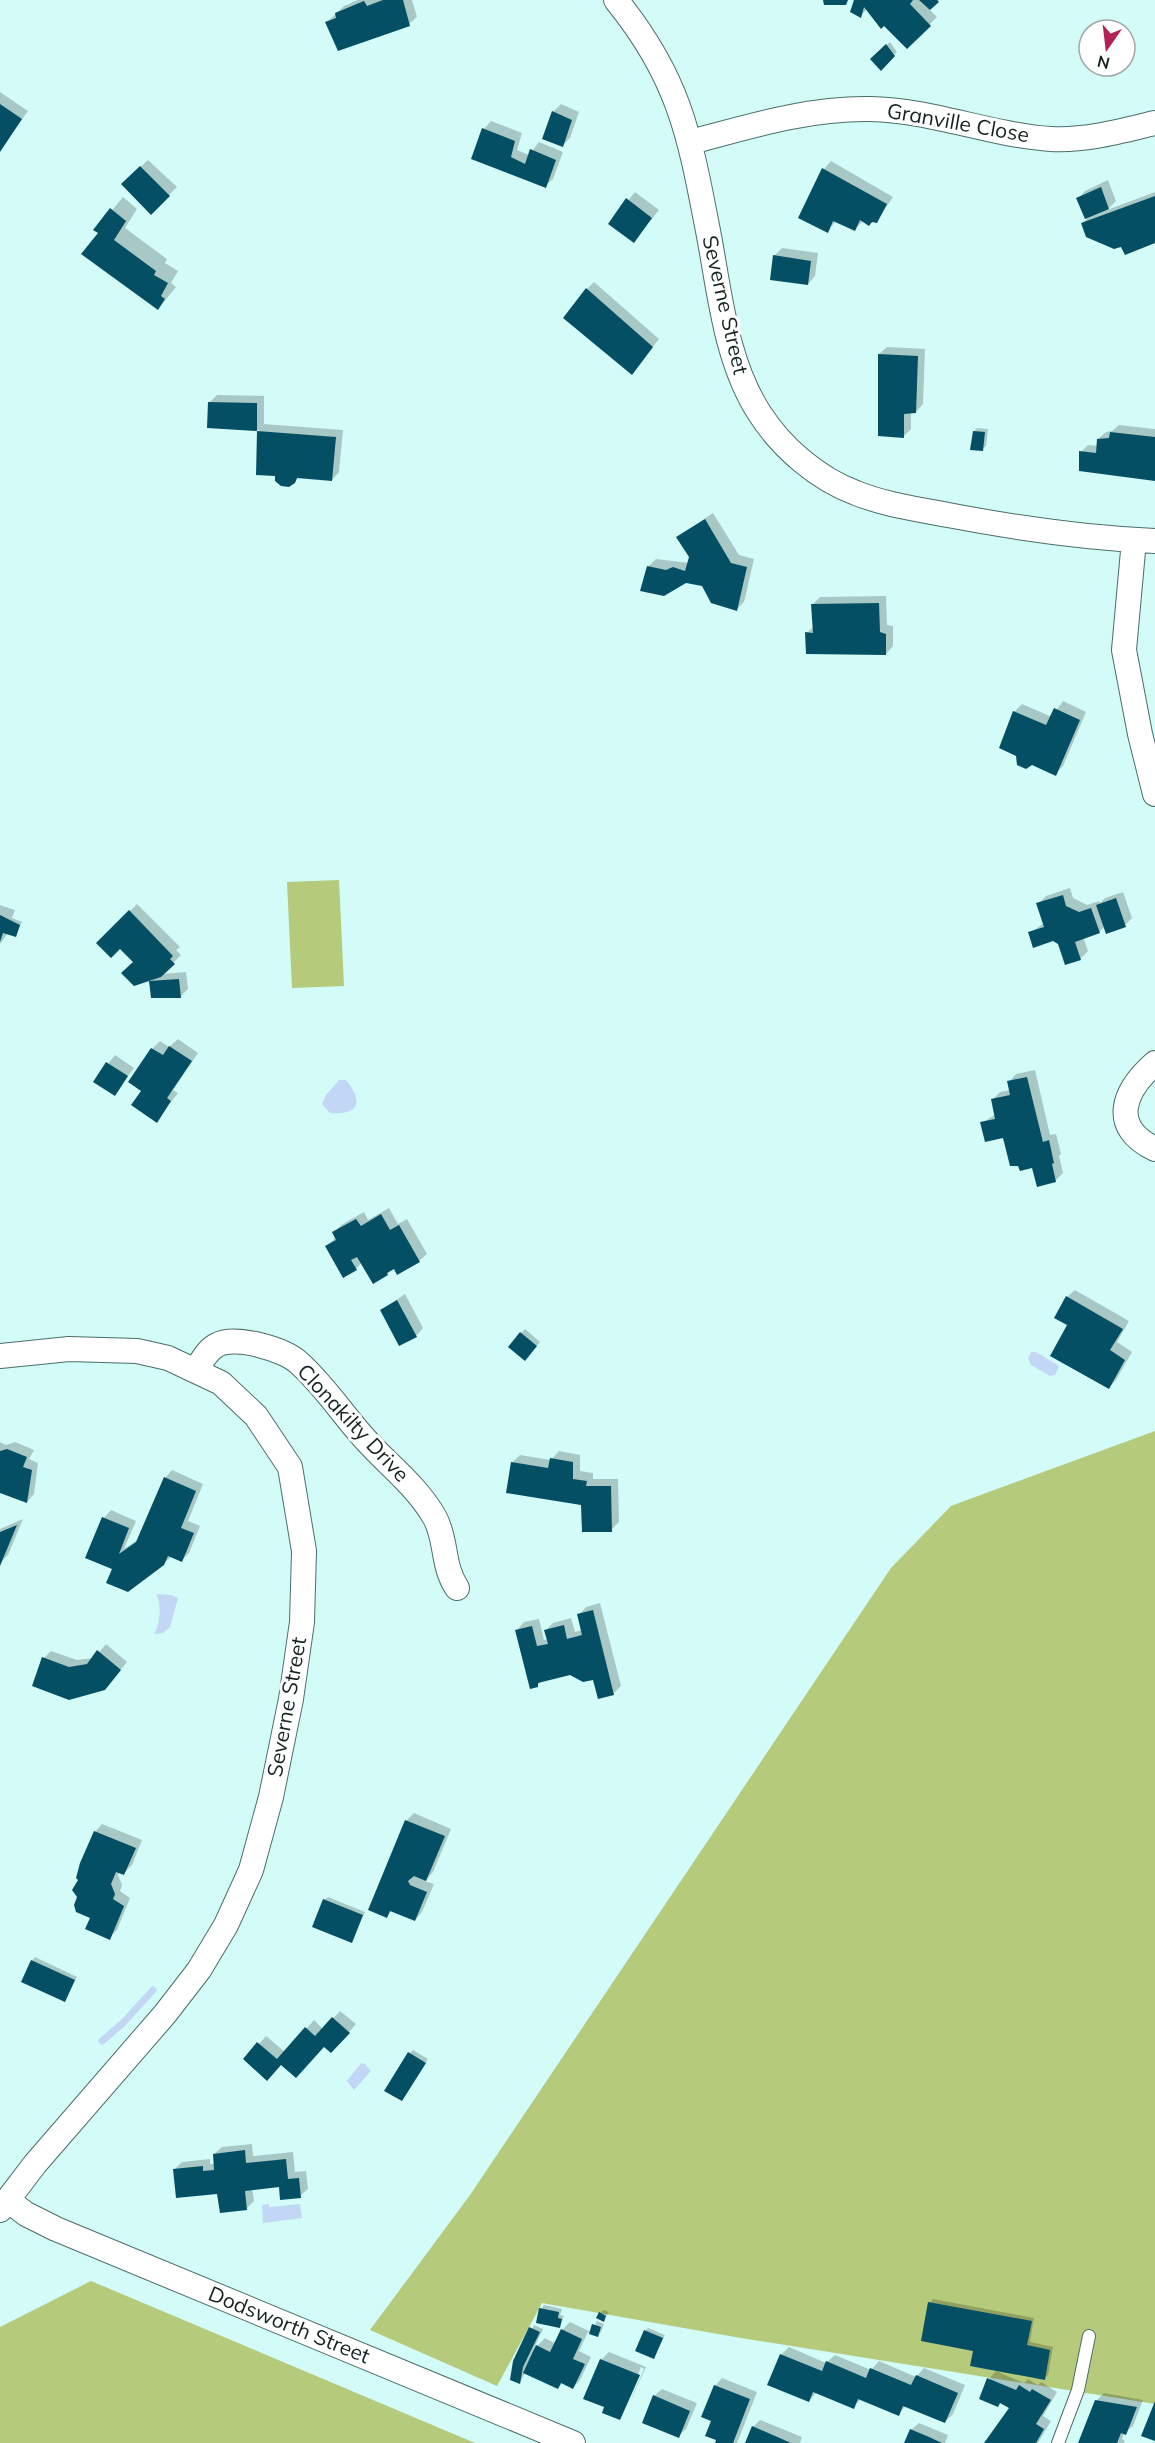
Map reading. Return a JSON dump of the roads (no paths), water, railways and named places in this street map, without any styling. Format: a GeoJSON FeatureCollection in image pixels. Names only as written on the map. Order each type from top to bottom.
{"type":"FeatureCollection","features":[{"type":"Feature","properties":{"kind":"street","name":"Severne Street"},"geometry":{"type":"LineString","coordinates":[[616,0],[638,28],[661,64],[675,94],[691,142],[727,331],[742,381],[760,414],[783,442],[813,470],[855,493],[898,506],[983,522],[1145,540]]}},
{"type":"Feature","properties":{"kind":"street","name":"Granville Close"},"geometry":{"type":"LineString","coordinates":[[691,142],[802,112],[871,109],[938,116],[1051,139],[1100,136],[1155,123]]}},
{"type":"Feature","properties":{"kind":"street"},"geometry":{"type":"LineString","coordinates":[[1145,540],[1124,650],[1140,734],[1155,794]]}},
{"type":"Feature","properties":{"kind":"street"},"geometry":{"type":"LineString","coordinates":[[1155,1063],[1137,1080],[1128,1098],[1125,1113],[1128,1129],[1145,1144],[1155,1149]]}},
{"type":"Feature","properties":{"kind":"street","name":"Clonakilty Drive"},"geometry":{"type":"LineString","coordinates":[[196,1370],[209,1351],[218,1344],[241,1341],[266,1347],[298,1361],[367,1442],[418,1491],[436,1521],[449,1577],[457,1588]]}},
{"type":"Feature","properties":{"kind":"street","name":"Severne Street"},"geometry":{"type":"LineString","coordinates":[[0,1356],[69,1349],[112,1349],[168,1358],[196,1370],[238,1397],[276,1442],[290,1467],[304,1551],[302,1622],[291,1699],[271,1797],[251,1870],[226,1925],[199,1970],[165,2014],[19,2183],[4,2206]]}},
{"type":"Feature","properties":{"kind":"street","name":"Dodsworth Street"},"geometry":{"type":"LineString","coordinates":[[4,2206],[573,2443]]}},
{"type":"Feature","properties":{"kind":"lane"},"geometry":{"type":"LineString","coordinates":[[1058,2443],[1078,2390],[1089,2337]]}},
{"type":"Feature","properties":{"kind":"water"},"geometry":{"type":"Polygon","coordinates":[[[339,1080],[346,1080],[352,1088],[356,1106],[347,1112],[330,1113],[322,1104],[326,1095],[339,1080]]]}},
{"type":"Feature","properties":{"kind":"water"},"geometry":{"type":"Polygon","coordinates":[[[1031,1352],[1036,1352],[1059,1366],[1055,1375],[1050,1376],[1031,1365],[1028,1358],[1031,1352]]]}},
{"type":"Feature","properties":{"kind":"water"},"geometry":{"type":"Polygon","coordinates":[[[156,1594],[178,1598],[170,1627],[163,1633],[154,1634],[160,1614],[156,1594]]]}},
{"type":"Feature","properties":{"kind":"water"},"geometry":{"type":"Polygon","coordinates":[[[361,2063],[371,2071],[354,2090],[347,2081],[361,2063]]]}},
{"type":"Feature","properties":{"kind":"water"},"geometry":{"type":"Polygon","coordinates":[[[269,2204],[269,2207],[300,2204],[302,2218],[263,2223],[262,2205],[269,2204]]]}},
{"type":"Feature","properties":{"kind":"waterway"},"geometry":{"type":"LineString","coordinates":[[102,2041],[123,2023],[153,1990]]}}]}
